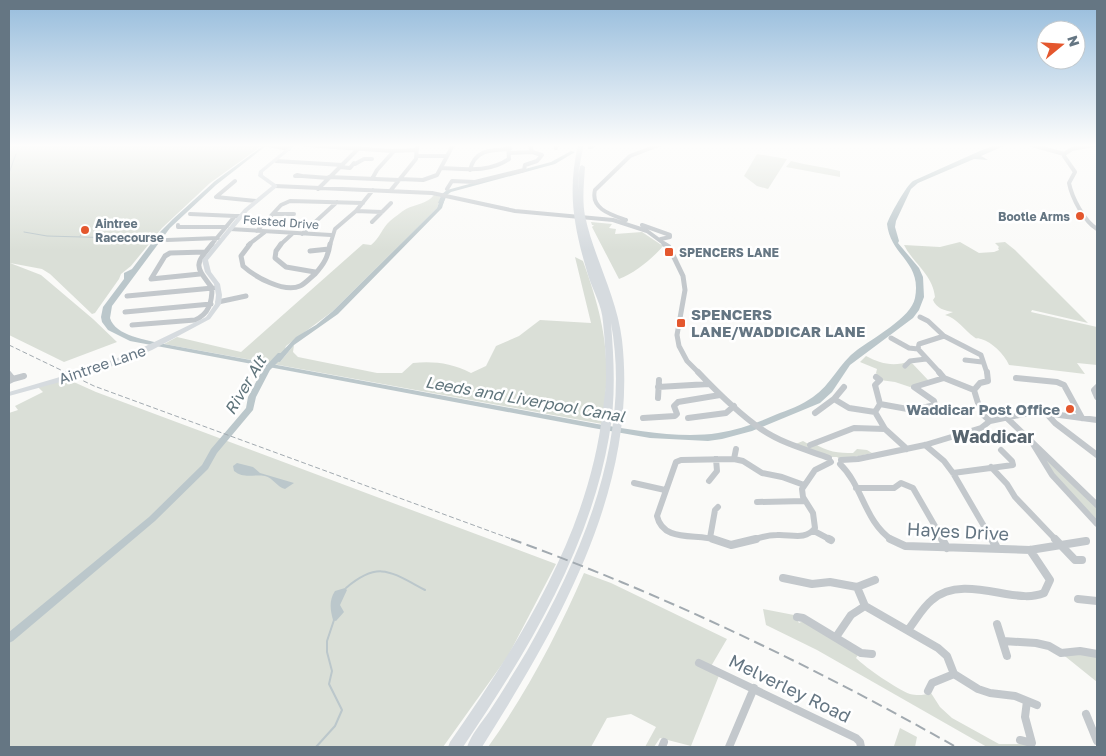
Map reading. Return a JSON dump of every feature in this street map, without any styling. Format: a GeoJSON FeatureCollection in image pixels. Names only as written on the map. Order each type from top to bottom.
{"type":"FeatureCollection","features":[{"type":"Feature","properties":{"kind":"highway"},"geometry":{"type":"LineString","coordinates":[[575,180],[575,214],[588,261],[607,317],[612,365],[613,421]]}},
{"type":"Feature","properties":{"kind":"highway"},"geometry":{"type":"LineString","coordinates":[[474,747],[530,657],[579,558],[603,494],[613,421],[621,387],[618,339],[614,315],[582,216],[581,180]]}},
{"type":"Feature","properties":{"kind":"highway"},"geometry":{"type":"LineString","coordinates":[[455,747],[518,651],[567,555],[611,438]]}},
{"type":"Feature","properties":{"kind":"main road"},"geometry":{"type":"LineString","coordinates":[[218,302],[205,260],[227,228],[238,216],[275,186],[267,180]]}},
{"type":"Feature","properties":{"kind":"main road","name":"Aintree Lane"},"geometry":{"type":"LineString","coordinates":[[9,394],[90,371],[152,346],[194,323],[208,318],[218,302]]}},
{"type":"Feature","properties":{"kind":"street"},"geometry":{"type":"LineString","coordinates":[[318,189],[327,180]]}},
{"type":"Feature","properties":{"kind":"street"},"geometry":{"type":"LineString","coordinates":[[390,190],[399,180]]}},
{"type":"Feature","properties":{"kind":"street"},"geometry":{"type":"LineString","coordinates":[[450,188],[452,181],[475,182],[482,180]]}},
{"type":"Feature","properties":{"kind":"street"},"geometry":{"type":"LineString","coordinates":[[605,180],[595,190],[594,200],[600,208],[612,215],[670,236],[661,239]]}},
{"type":"Feature","properties":{"kind":"street"},"geometry":{"type":"LineString","coordinates":[[1070,180],[1068,183],[1070,190],[1091,226],[1097,229]]}},
{"type":"Feature","properties":{"kind":"street"},"geometry":{"type":"LineString","coordinates":[[235,181],[216,198],[256,201]]}},
{"type":"Feature","properties":{"kind":"street"},"geometry":{"type":"LineString","coordinates":[[275,186],[318,189],[390,190],[444,196],[515,211],[590,217],[632,225],[661,239],[672,251],[685,282],[677,335],[679,346],[687,361],[720,395],[762,430],[830,460],[841,462],[858,460],[924,445],[981,428],[990,421],[1008,419],[1024,414],[1046,413],[1097,420]]}},
{"type":"Feature","properties":{"kind":"street"},"geometry":{"type":"LineString","coordinates":[[265,232],[244,251],[241,260],[243,266],[269,282],[293,288],[301,286],[328,258],[331,236],[335,229],[356,211],[373,190]]}},
{"type":"Feature","properties":{"kind":"street"},"geometry":{"type":"LineString","coordinates":[[257,230],[282,205],[290,201],[363,203]]}},
{"type":"Feature","properties":{"kind":"street"},"geometry":{"type":"LineString","coordinates":[[302,234],[337,202]]}},
{"type":"Feature","properties":{"kind":"street"},"geometry":{"type":"LineString","coordinates":[[372,222],[391,204]]}},
{"type":"Feature","properties":{"kind":"street"},"geometry":{"type":"LineString","coordinates":[[356,211],[382,212]]}},
{"type":"Feature","properties":{"kind":"street"},"geometry":{"type":"LineString","coordinates":[[191,214],[238,216]]}},
{"type":"Feature","properties":{"kind":"street"},"geometry":{"type":"LineString","coordinates":[[273,214],[294,214]]}},
{"type":"Feature","properties":{"kind":"street","name":"Felsted Drive"},"geometry":{"type":"LineString","coordinates":[[178,225],[178,227],[227,228],[331,236]]}},
{"type":"Feature","properties":{"kind":"street"},"geometry":{"type":"LineString","coordinates":[[292,234],[279,245],[275,252],[275,258],[286,267],[315,272]]}},
{"type":"Feature","properties":{"kind":"street"},"geometry":{"type":"LineString","coordinates":[[167,240],[220,238]]}},
{"type":"Feature","properties":{"kind":"street"},"geometry":{"type":"LineString","coordinates":[[215,288],[200,274],[198,266],[199,260],[205,252],[220,238]]}},
{"type":"Feature","properties":{"kind":"street"},"geometry":{"type":"LineString","coordinates":[[310,251],[329,249]]}},
{"type":"Feature","properties":{"kind":"street"},"geometry":{"type":"LineString","coordinates":[[200,274],[151,279],[165,256],[170,253],[205,252]]}},
{"type":"Feature","properties":{"kind":"street"},"geometry":{"type":"LineString","coordinates":[[127,295],[215,288]]}},
{"type":"Feature","properties":{"kind":"street"},"geometry":{"type":"LineString","coordinates":[[132,325],[194,323],[202,318],[210,304],[215,288]]}},
{"type":"Feature","properties":{"kind":"street"},"geometry":{"type":"LineString","coordinates":[[218,302],[246,296]]}},
{"type":"Feature","properties":{"kind":"street"},"geometry":{"type":"LineString","coordinates":[[125,312],[210,304]]}},
{"type":"Feature","properties":{"kind":"street"},"geometry":{"type":"LineString","coordinates":[[920,317],[944,336],[972,348],[983,358],[989,379],[978,385],[974,390]]}},
{"type":"Feature","properties":{"kind":"street"},"geometry":{"type":"LineString","coordinates":[[918,349],[918,344],[944,336]]}},
{"type":"Feature","properties":{"kind":"street"},"geometry":{"type":"LineString","coordinates":[[891,338],[909,348],[918,349],[944,378],[974,390]]}},
{"type":"Feature","properties":{"kind":"street"},"geometry":{"type":"LineString","coordinates":[[965,360],[983,358]]}},
{"type":"Feature","properties":{"kind":"street"},"geometry":{"type":"LineString","coordinates":[[905,366],[910,361],[926,359]]}},
{"type":"Feature","properties":{"kind":"street"},"geometry":{"type":"LineString","coordinates":[[9,374],[11,380],[24,376]]}},
{"type":"Feature","properties":{"kind":"street"},"geometry":{"type":"LineString","coordinates":[[880,404],[913,410],[935,405],[934,401],[914,387],[944,378]]}},
{"type":"Feature","properties":{"kind":"street"},"geometry":{"type":"LineString","coordinates":[[1016,378],[1057,382],[1064,385],[1082,418]]}},
{"type":"Feature","properties":{"kind":"street"},"geometry":{"type":"LineString","coordinates":[[875,412],[880,404],[875,385],[881,379]]}},
{"type":"Feature","properties":{"kind":"street"},"geometry":{"type":"LineString","coordinates":[[658,398],[656,396],[659,380]]}},
{"type":"Feature","properties":{"kind":"street"},"geometry":{"type":"LineString","coordinates":[[658,387],[709,384]]}},
{"type":"Feature","properties":{"kind":"street"},"geometry":{"type":"LineString","coordinates":[[1097,387],[1094,390],[1097,397]]}},
{"type":"Feature","properties":{"kind":"street"},"geometry":{"type":"LineString","coordinates":[[815,412],[834,400],[845,389]]}},
{"type":"Feature","properties":{"kind":"street"},"geometry":{"type":"LineString","coordinates":[[974,390],[981,413],[990,421]]}},
{"type":"Feature","properties":{"kind":"street"},"geometry":{"type":"LineString","coordinates":[[643,418],[675,416],[677,414],[674,406],[678,402],[720,395]]}},
{"type":"Feature","properties":{"kind":"street"},"geometry":{"type":"LineString","coordinates":[[834,400],[849,408],[875,412]]}},
{"type":"Feature","properties":{"kind":"street"},"geometry":{"type":"LineString","coordinates":[[688,418],[726,413],[734,406]]}},
{"type":"Feature","properties":{"kind":"street"},"geometry":{"type":"LineString","coordinates":[[875,412],[885,429],[907,449]]}},
{"type":"Feature","properties":{"kind":"street"},"geometry":{"type":"LineString","coordinates":[[1046,413],[1055,423],[1097,455]]}},
{"type":"Feature","properties":{"kind":"street"},"geometry":{"type":"LineString","coordinates":[[1008,419],[1097,505]]}},
{"type":"Feature","properties":{"kind":"street"},"geometry":{"type":"LineString","coordinates":[[815,446],[854,428],[885,429]]}},
{"type":"Feature","properties":{"kind":"street"},"geometry":{"type":"LineString","coordinates":[[1031,440],[1052,475],[1097,524]]}},
{"type":"Feature","properties":{"kind":"street"},"geometry":{"type":"LineString","coordinates":[[924,445],[944,461],[953,473],[997,548]]}},
{"type":"Feature","properties":{"kind":"street"},"geometry":{"type":"LineString","coordinates":[[734,459],[736,449]]}},
{"type":"Feature","properties":{"kind":"street"},"geometry":{"type":"LineString","coordinates":[[953,473],[1013,465],[1012,461],[1001,450]]}},
{"type":"Feature","properties":{"kind":"street"},"geometry":{"type":"LineString","coordinates":[[714,480],[718,468],[716,459]]}},
{"type":"Feature","properties":{"kind":"street"},"geometry":{"type":"LineString","coordinates":[[804,485],[782,477],[762,473],[743,461],[734,459],[681,460],[676,462],[657,516],[660,527],[667,531],[696,538],[710,538],[734,545],[751,539],[777,535],[806,536],[814,531]]}},
{"type":"Feature","properties":{"kind":"street"},"geometry":{"type":"LineString","coordinates":[[814,531],[815,520],[802,493],[804,485],[814,470],[830,460]]}},
{"type":"Feature","properties":{"kind":"street","name":"Hayes Drive"},"geometry":{"type":"LineString","coordinates":[[841,462],[875,526],[882,535],[892,542],[905,546],[1030,550],[1086,541]]}},
{"type":"Feature","properties":{"kind":"street"},"geometry":{"type":"LineString","coordinates":[[991,467],[1007,484],[1015,497],[1075,560],[1082,560]]}},
{"type":"Feature","properties":{"kind":"street"},"geometry":{"type":"LineString","coordinates":[[634,483],[665,490]]}},
{"type":"Feature","properties":{"kind":"street"},"geometry":{"type":"LineString","coordinates":[[856,488],[894,488],[901,483],[913,488],[947,548]]}},
{"type":"Feature","properties":{"kind":"street"},"geometry":{"type":"LineString","coordinates":[[761,500],[805,500]]}},
{"type":"Feature","properties":{"kind":"street"},"geometry":{"type":"LineString","coordinates":[[710,538],[714,508]]}},
{"type":"Feature","properties":{"kind":"street"},"geometry":{"type":"LineString","coordinates":[[814,531],[826,540]]}},
{"type":"Feature","properties":{"kind":"street"},"geometry":{"type":"LineString","coordinates":[[908,630],[936,596],[950,591],[975,588],[1021,595],[1036,596],[1043,594],[1048,588],[1050,580],[1030,550]]}},
{"type":"Feature","properties":{"kind":"street"},"geometry":{"type":"LineString","coordinates":[[783,578],[812,584],[830,582],[857,587],[875,580]]}},
{"type":"Feature","properties":{"kind":"street"},"geometry":{"type":"LineString","coordinates":[[857,587],[865,606],[938,648],[947,656],[954,674],[978,689],[990,693],[1015,696],[1038,705]]}},
{"type":"Feature","properties":{"kind":"street"},"geometry":{"type":"LineString","coordinates":[[1078,599],[1097,601]]}},
{"type":"Feature","properties":{"kind":"street"},"geometry":{"type":"LineString","coordinates":[[836,637],[851,616],[865,606]]}},
{"type":"Feature","properties":{"kind":"street"},"geometry":{"type":"LineString","coordinates":[[797,617],[803,618],[861,653],[872,654]]}},
{"type":"Feature","properties":{"kind":"street"},"geometry":{"type":"LineString","coordinates":[[997,624],[1007,656]]}},
{"type":"Feature","properties":{"kind":"street"},"geometry":{"type":"LineString","coordinates":[[1003,641],[1036,643],[1048,646],[1061,653],[1080,651],[1097,654]]}},
{"type":"Feature","properties":{"kind":"street","name":"Melverley Road"},"geometry":{"type":"LineString","coordinates":[[699,663],[856,738],[860,742],[861,747]]}},
{"type":"Feature","properties":{"kind":"street"},"geometry":{"type":"LineString","coordinates":[[928,691],[932,683],[954,674]]}},
{"type":"Feature","properties":{"kind":"street"},"geometry":{"type":"LineString","coordinates":[[729,747],[754,688]]}},
{"type":"Feature","properties":{"kind":"street"},"geometry":{"type":"LineString","coordinates":[[1020,740],[1032,742],[1025,717],[1027,700]]}},
{"type":"Feature","properties":{"kind":"street"},"geometry":{"type":"LineString","coordinates":[[1086,714],[1097,740]]}},
{"type":"Feature","properties":{"kind":"shaded area","name":"Aintree Racecourse"},"geometry":{"type":"Polygon","coordinates":[[[9,180],[214,180],[162,228],[131,266],[121,274],[95,313],[92,314],[50,274],[42,269],[10,263],[41,275],[117,342],[64,362],[9,335],[9,180]]]}},
{"type":"Feature","properties":{"kind":"shaded area"},"geometry":{"type":"Polygon","coordinates":[[[222,180],[170,228],[112,306],[110,318],[118,329],[141,339],[164,344],[626,429],[688,435],[718,433],[761,421],[795,407],[819,392],[851,355],[899,320],[912,305],[916,286],[914,275],[894,244],[887,224],[902,194],[915,180],[924,180],[911,189],[895,227],[898,243],[919,268],[923,277],[924,297],[919,310],[913,318],[850,365],[832,392],[820,403],[752,431],[708,441],[650,438],[593,428],[130,341],[108,330],[102,322],[103,307],[124,279],[124,273],[132,269],[160,232],[215,181],[222,180]]]}},
{"type":"Feature","properties":{"kind":"shaded area"},"geometry":{"type":"Polygon","coordinates":[[[750,180],[774,180],[768,189],[757,186],[750,180]]]}},
{"type":"Feature","properties":{"kind":"shaded area"},"geometry":{"type":"Polygon","coordinates":[[[434,195],[441,197],[437,208],[333,311],[286,346],[280,362],[294,345],[293,352],[298,357],[377,373],[402,373],[413,363],[428,362],[450,365],[471,373],[486,366],[496,346],[519,336],[540,320],[591,323],[575,257],[583,261],[591,283],[604,341],[606,380],[602,424],[164,344],[177,337],[241,352],[363,244],[371,245],[390,221],[406,209],[425,202],[434,195]]]}},
{"type":"Feature","properties":{"kind":"shaded area"},"geometry":{"type":"Polygon","coordinates":[[[441,197],[445,198],[442,208],[338,314],[294,345],[280,362],[273,361],[296,337],[316,325],[333,311],[437,208],[441,197]]]}},
{"type":"Feature","properties":{"kind":"shaded area"},"geometry":{"type":"Polygon","coordinates":[[[591,222],[612,224],[609,228],[616,229],[615,234],[642,232],[663,246],[643,265],[619,279],[591,222]]]}},
{"type":"Feature","properties":{"kind":"shaded area"},"geometry":{"type":"Polygon","coordinates":[[[960,242],[979,253],[999,250],[995,243],[1005,242],[1015,250],[1088,323],[1032,310],[1031,312],[1097,327],[1097,365],[1077,363],[1085,374],[1009,365],[1001,353],[993,346],[979,338],[975,338],[957,321],[945,315],[953,312],[941,309],[934,303],[935,297],[931,282],[904,245],[940,247],[960,242]]]}},
{"type":"Feature","properties":{"kind":"shaded area"},"geometry":{"type":"Polygon","coordinates":[[[866,356],[888,364],[910,361],[929,381],[910,387],[880,380],[876,373],[877,369],[860,362],[866,356]]]}},
{"type":"Feature","properties":{"kind":"shaded area"},"geometry":{"type":"Polygon","coordinates":[[[67,379],[96,392],[556,564],[508,656],[443,747],[9,747],[9,413],[18,410],[15,406],[43,392],[38,387],[67,379]]]}},
{"type":"Feature","properties":{"kind":"shaded area"},"geometry":{"type":"Polygon","coordinates":[[[803,441],[810,445],[814,443],[823,448],[843,453],[853,453],[857,449],[867,450],[872,453],[841,460],[837,457],[830,457],[793,445],[803,441]]]}},
{"type":"Feature","properties":{"kind":"shaded area"},"geometry":{"type":"Polygon","coordinates":[[[1033,442],[1097,507],[1097,523],[1052,475],[1033,442]]]}},
{"type":"Feature","properties":{"kind":"shaded area"},"geometry":{"type":"Polygon","coordinates":[[[237,463],[253,467],[260,473],[294,483],[285,489],[265,476],[241,475],[234,471],[233,466],[237,463]]]}},
{"type":"Feature","properties":{"kind":"shaded area"},"geometry":{"type":"Polygon","coordinates":[[[584,573],[611,583],[727,639],[710,668],[720,673],[691,746],[660,738],[654,747],[645,747],[656,727],[631,714],[607,718],[591,747],[488,747],[540,663],[584,573]]]}},
{"type":"Feature","properties":{"kind":"shaded area"},"geometry":{"type":"Polygon","coordinates":[[[345,588],[347,590],[340,605],[344,612],[336,621],[333,620],[331,612],[332,598],[335,591],[345,588]]]}},
{"type":"Feature","properties":{"kind":"shaded area"},"geometry":{"type":"Polygon","coordinates":[[[763,609],[794,615],[799,623],[803,621],[858,655],[856,658],[867,667],[910,694],[923,695],[931,693],[940,707],[952,718],[999,744],[1026,744],[1032,747],[987,747],[817,650],[766,625],[763,609]]]}},
{"type":"Feature","properties":{"kind":"shaded area"},"geometry":{"type":"Polygon","coordinates":[[[1061,653],[1097,655],[1097,682],[1061,653]]]}},
{"type":"Feature","properties":{"kind":"shaded area"},"geometry":{"type":"Polygon","coordinates":[[[900,728],[917,737],[915,747],[894,746],[900,728]]]}},
{"type":"Feature","properties":{"kind":"waterway","name":"River Alt"},"geometry":{"type":"LineString","coordinates":[[441,203],[445,194],[449,191],[489,180]]}},
{"type":"Feature","properties":{"kind":"waterway"},"geometry":{"type":"LineString","coordinates":[[80,236],[85,229]]}},
{"type":"Feature","properties":{"kind":"waterway"},"geometry":{"type":"LineString","coordinates":[[24,232],[47,236],[116,238]]}},
{"type":"Feature","properties":{"kind":"waterway","name":"River Alt"},"geometry":{"type":"LineString","coordinates":[[9,638],[152,519],[205,467],[214,451],[250,408],[252,397],[267,369],[281,355]]}},
{"type":"Feature","properties":{"kind":"waterway"},"geometry":{"type":"LineString","coordinates":[[346,588],[367,574],[385,572],[403,578],[425,590]]}},
{"type":"Feature","properties":{"kind":"waterway"},"geometry":{"type":"LineString","coordinates":[[316,747],[335,726],[342,710],[329,684],[332,671],[327,652],[327,641],[334,620]]}},
{"type":"Feature","properties":{"kind":"railway"},"geometry":{"type":"LineString","coordinates":[[9,345],[94,386],[514,540]]}},
{"type":"Feature","properties":{"kind":"railway"},"geometry":{"type":"LineString","coordinates":[[511,539],[625,584],[738,634],[848,688],[956,747]]}},
{"type":"Feature","properties":{"kind":"place","name":"Bootle Arms"},"geometry":{"type":"Point","coordinates":[1080,216]}},
{"type":"Feature","properties":{"kind":"place","name":"Aintree Racecourse"},"geometry":{"type":"Point","coordinates":[85,230]}},
{"type":"Feature","properties":{"kind":"place","name":"SPENCERS LANE"},"geometry":{"type":"Point","coordinates":[669,252]}},
{"type":"Feature","properties":{"kind":"place","name":"SPENCERS LANE/WADDICAR LANE"},"geometry":{"type":"Point","coordinates":[681,323]}},
{"type":"Feature","properties":{"kind":"place","name":"Waddicar Post Office"},"geometry":{"type":"Point","coordinates":[1070,409]}},
{"type":"Feature","properties":{"kind":"district","name":"Waddicar"},"geometry":{"type":"Point","coordinates":[993,436]}},
{"type":"Feature","properties":{"kind":"water label","name":"Leeds and Liverpool Canal"},"geometry":{"type":"Point","coordinates":[525,399]}}]}
